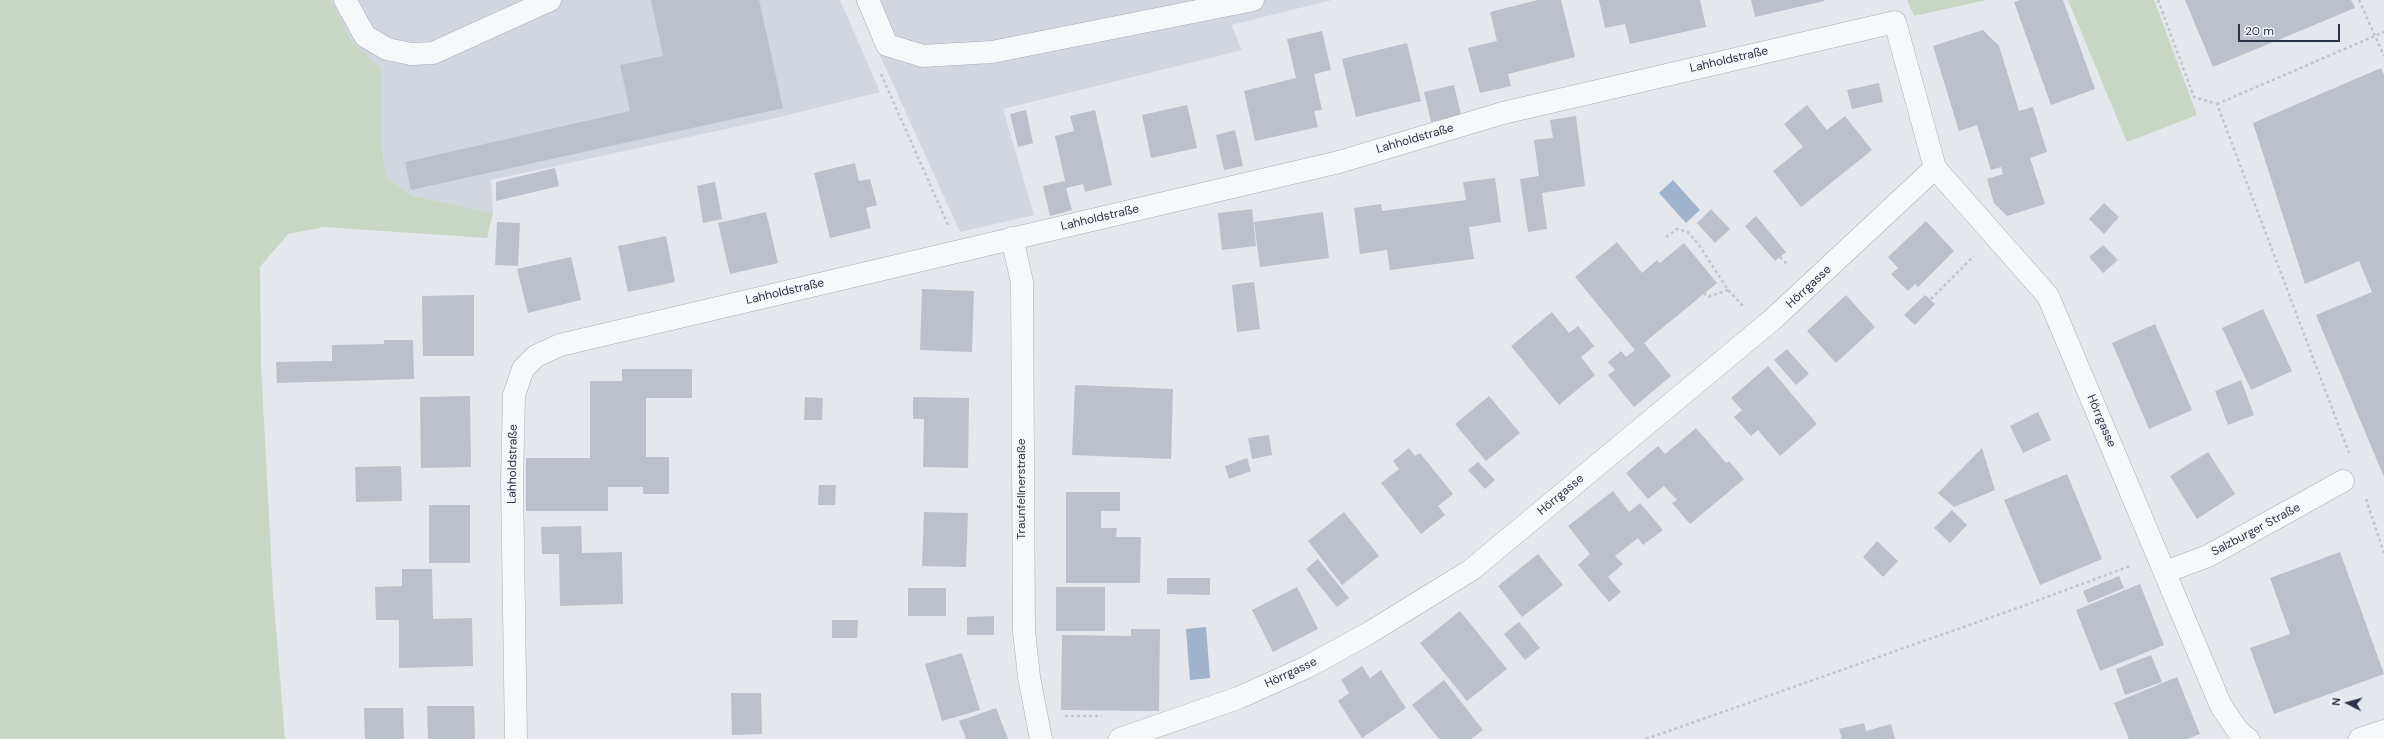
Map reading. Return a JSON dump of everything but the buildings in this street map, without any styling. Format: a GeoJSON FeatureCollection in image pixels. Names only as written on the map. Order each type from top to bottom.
{"type":"FeatureCollection","features":[{"type":"Feature","properties":{"kind":"street"},"geometry":{"type":"LineString","coordinates":[[345,0],[365,36],[387,49],[411,54],[433,53],[550,0]]}},
{"type":"Feature","properties":{"kind":"street"},"geometry":{"type":"LineString","coordinates":[[868,0],[887,45],[923,56],[992,52],[1253,0]]}},
{"type":"Feature","properties":{"kind":"street","name":"Lahholdstraße"},"geometry":{"type":"LineString","coordinates":[[516,739],[512,481],[514,395],[523,369],[536,356],[560,345],[1339,162],[1503,113],[1896,22],[1935,168]]}},
{"type":"Feature","properties":{"kind":"street","name":"Hörrgasse"},"geometry":{"type":"LineString","coordinates":[[1120,739],[1238,698],[1306,667],[1369,633],[1470,570],[1763,328],[1935,168],[2048,296],[2221,706],[2238,732],[2248,739]]}},
{"type":"Feature","properties":{"kind":"street","name":"Traunfellnerstraße"},"geometry":{"type":"LineString","coordinates":[[1012,238],[1022,282],[1024,630],[1029,677],[1041,739]]}},
{"type":"Feature","properties":{"kind":"street","name":"Salzburger Straße"},"geometry":{"type":"LineString","coordinates":[[2161,564],[2208,556],[2343,481]]}},
{"type":"Feature","properties":{"kind":"street"},"geometry":{"type":"LineString","coordinates":[[2360,739],[2384,731]]}},
{"type":"Feature","properties":{"kind":"path"},"geometry":{"type":"LineString","coordinates":[[2158,0],[2194,97],[2217,104],[2384,32]]}},
{"type":"Feature","properties":{"kind":"path"},"geometry":{"type":"LineString","coordinates":[[2360,0],[2384,56]]}},
{"type":"Feature","properties":{"kind":"path"},"geometry":{"type":"LineString","coordinates":[[880,72],[960,251]]}},
{"type":"Feature","properties":{"kind":"path"},"geometry":{"type":"LineString","coordinates":[[2217,104],[2351,460]]}},
{"type":"Feature","properties":{"kind":"path"},"geometry":{"type":"LineString","coordinates":[[1666,237],[1677,229],[1688,232],[1728,290],[1763,328]]}},
{"type":"Feature","properties":{"kind":"path"},"geometry":{"type":"LineString","coordinates":[[1931,300],[1994,235]]}},
{"type":"Feature","properties":{"kind":"path"},"geometry":{"type":"LineString","coordinates":[[1704,293],[1708,297],[1728,290]]}},
{"type":"Feature","properties":{"kind":"path"},"geometry":{"type":"LineString","coordinates":[[2365,497],[2384,553]]}},
{"type":"Feature","properties":{"kind":"path"},"geometry":{"type":"LineString","coordinates":[[1646,739],[2023,606],[2161,564]]}},
{"type":"Feature","properties":{"kind":"shaded area"},"geometry":{"type":"Polygon","coordinates":[[[331,0],[840,0],[880,92],[776,118],[491,180],[493,213],[414,196],[386,178],[381,140],[381,69],[353,43],[331,0]]]}},
{"type":"Feature","properties":{"kind":"shaded area"},"geometry":{"type":"Polygon","coordinates":[[[855,0],[1332,0],[1231,25],[1242,50],[1003,109],[1034,215],[960,232],[855,0]]]}},
{"type":"Feature","properties":{"kind":"green space"},"geometry":{"type":"Polygon","coordinates":[[[0,0],[331,0],[353,43],[381,68],[381,140],[386,178],[414,196],[493,213],[487,238],[324,227],[288,234],[260,267],[261,364],[273,593],[285,739],[0,739],[0,0]]]}},
{"type":"Feature","properties":{"kind":"green space"},"geometry":{"type":"Polygon","coordinates":[[[1907,0],[1987,0],[1914,16],[1907,0]]]}},
{"type":"Feature","properties":{"kind":"green space"},"geometry":{"type":"Polygon","coordinates":[[[2068,0],[2154,0],[2197,115],[2127,142],[2068,0]]]}},
{"type":"Feature","properties":{"kind":"water"},"geometry":{"type":"Polygon","coordinates":[[[1673,180],[1700,210],[1686,223],[1659,193],[1673,180]]]}},
{"type":"Feature","properties":{"kind":"water"},"geometry":{"type":"Polygon","coordinates":[[[1206,627],[1210,678],[1190,680],[1186,629],[1206,627]]]}}]}
